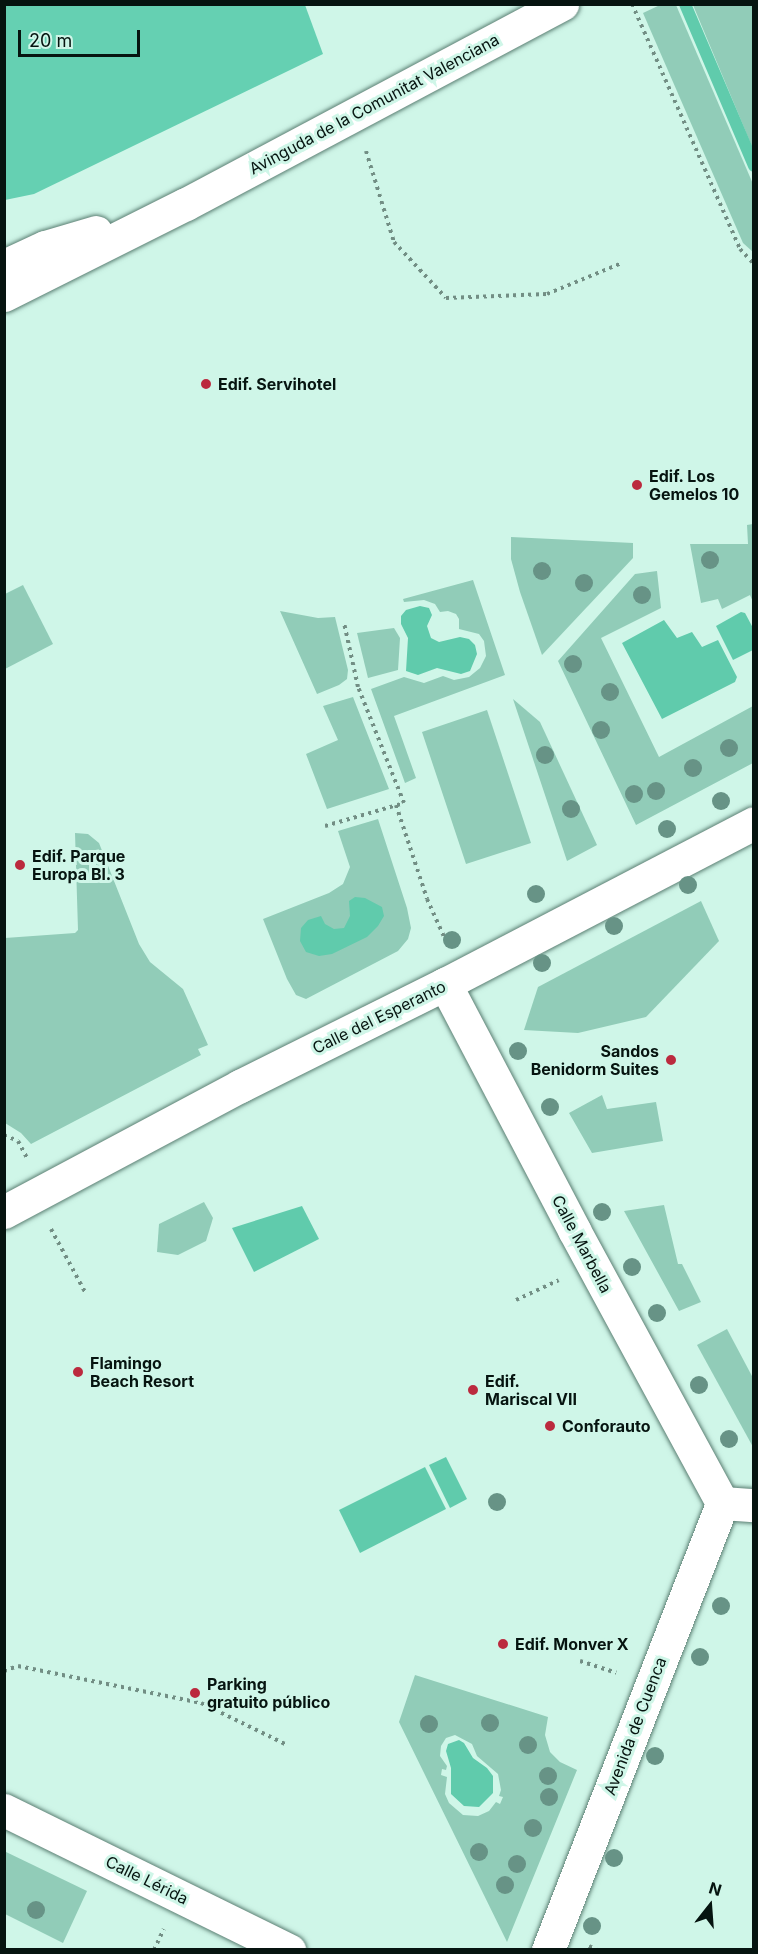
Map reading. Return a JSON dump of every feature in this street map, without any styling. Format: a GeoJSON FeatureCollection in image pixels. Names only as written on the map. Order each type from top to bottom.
{"type":"FeatureCollection","features":[{"type":"Feature","properties":{"kind":"street","name":"Avinguda de la Comunitat Valenciana"},"geometry":{"type":"LineString","coordinates":[[4,295],[186,204],[562,4]]}},
{"type":"Feature","properties":{"kind":"street","name":"Avinguda de la Comunitat Valenciana"},"geometry":{"type":"LineString","coordinates":[[4,266],[45,247],[186,204]]}},
{"type":"Feature","properties":{"kind":"street","name":"Avinguda de la Comunitat Valenciana"},"geometry":{"type":"LineString","coordinates":[[4,243],[45,247]]}},
{"type":"Feature","properties":{"kind":"street","name":"Calle del Esperanto"},"geometry":{"type":"LineString","coordinates":[[4,1212],[240,1086],[453,980],[753,823]]}},
{"type":"Feature","properties":{"kind":"street","name":"Calle Marbella"},"geometry":{"type":"LineString","coordinates":[[453,980],[593,1265],[738,1504]]}},
{"type":"Feature","properties":{"kind":"street","name":"Avenida de Cuenca"},"geometry":{"type":"LineString","coordinates":[[548,1950],[738,1504]]}},
{"type":"Feature","properties":{"kind":"street","name":"Calle Lérida"},"geometry":{"type":"LineString","coordinates":[[4,1810],[289,1950]]}},
{"type":"Feature","properties":{"kind":"path"},"geometry":{"type":"LineString","coordinates":[[632,4],[740,249],[753,264]]}},
{"type":"Feature","properties":{"kind":"path"},"geometry":{"type":"LineString","coordinates":[[355,113],[394,242],[446,298],[547,294],[622,263]]}},
{"type":"Feature","properties":{"kind":"path"},"geometry":{"type":"LineString","coordinates":[[325,826],[404,803],[358,687],[344,623]]}},
{"type":"Feature","properties":{"kind":"path"},"geometry":{"type":"LineString","coordinates":[[396,805],[453,980]]}},
{"type":"Feature","properties":{"kind":"path"},"geometry":{"type":"LineString","coordinates":[[33,1196],[85,1292]]}},
{"type":"Feature","properties":{"kind":"path"},"geometry":{"type":"LineString","coordinates":[[516,1300],[593,1265]]}},
{"type":"Feature","properties":{"kind":"path"},"geometry":{"type":"LineString","coordinates":[[4,1671],[18,1666],[201,1703],[287,1745]]}},
{"type":"Feature","properties":{"kind":"shaded area"},"geometry":{"type":"Polygon","coordinates":[[[5,4],[305,5],[323,54],[34,194],[5,200],[5,4]]]}},
{"type":"Feature","properties":{"kind":"shaded area"},"geometry":{"type":"Polygon","coordinates":[[[660,5],[676,5],[753,184],[753,252],[743,243],[643,13],[660,5]]]}},
{"type":"Feature","properties":{"kind":"shaded area"},"geometry":{"type":"Polygon","coordinates":[[[693,5],[753,5],[753,149],[693,5]]]}},
{"type":"Feature","properties":{"kind":"shaded area"},"geometry":{"type":"Polygon","coordinates":[[[753,524],[753,602],[750,595],[722,609],[718,599],[701,603],[690,544],[748,544],[747,525],[753,524]]]}},
{"type":"Feature","properties":{"kind":"shaded area"},"geometry":{"type":"Polygon","coordinates":[[[511,537],[633,543],[633,558],[542,655],[511,559],[511,537]]]}},
{"type":"Feature","properties":{"kind":"shaded area"},"geometry":{"type":"Polygon","coordinates":[[[657,571],[661,608],[601,638],[659,757],[753,706],[753,763],[636,825],[558,661],[635,574],[657,571]]]}},
{"type":"Feature","properties":{"kind":"shaded area"},"geometry":{"type":"Polygon","coordinates":[[[473,580],[505,675],[394,716],[416,778],[405,783],[371,689],[404,677],[424,683],[443,676],[454,680],[469,677],[480,668],[486,656],[484,641],[479,634],[459,629],[459,619],[456,614],[448,611],[440,612],[435,604],[424,600],[404,602],[403,599],[473,580]]]}},
{"type":"Feature","properties":{"kind":"shaded area"},"geometry":{"type":"Polygon","coordinates":[[[23,585],[53,644],[5,669],[5,594],[23,585]]]}},
{"type":"Feature","properties":{"kind":"shaded area"},"geometry":{"type":"Polygon","coordinates":[[[420,606],[429,608],[432,615],[427,626],[431,638],[439,642],[460,637],[469,639],[475,645],[477,654],[470,671],[461,674],[437,668],[418,675],[406,671],[408,638],[401,624],[401,616],[406,610],[420,606]]]}},
{"type":"Feature","properties":{"kind":"shaded area"},"geometry":{"type":"Polygon","coordinates":[[[280,611],[318,618],[335,617],[348,670],[347,679],[317,694],[280,611]]]}},
{"type":"Feature","properties":{"kind":"shaded area"},"geometry":{"type":"Polygon","coordinates":[[[741,612],[745,613],[753,628],[753,650],[733,660],[716,626],[741,612]]]}},
{"type":"Feature","properties":{"kind":"shaded area"},"geometry":{"type":"Polygon","coordinates":[[[664,620],[677,638],[692,632],[702,647],[718,640],[737,677],[735,682],[662,719],[622,643],[664,620]]]}},
{"type":"Feature","properties":{"kind":"shaded area"},"geometry":{"type":"Polygon","coordinates":[[[394,628],[400,638],[398,670],[368,678],[357,633],[394,628]]]}},
{"type":"Feature","properties":{"kind":"shaded area"},"geometry":{"type":"Polygon","coordinates":[[[353,697],[389,789],[327,809],[306,754],[338,740],[323,706],[353,697]]]}},
{"type":"Feature","properties":{"kind":"shaded area"},"geometry":{"type":"Polygon","coordinates":[[[513,699],[540,722],[597,845],[567,861],[513,699]]]}},
{"type":"Feature","properties":{"kind":"shaded area"},"geometry":{"type":"Polygon","coordinates":[[[487,710],[531,843],[466,864],[422,732],[487,710]]]}},
{"type":"Feature","properties":{"kind":"shaded area"},"geometry":{"type":"Polygon","coordinates":[[[378,819],[407,908],[411,928],[408,939],[398,951],[306,999],[296,995],[287,979],[263,919],[329,893],[343,884],[350,867],[338,831],[378,819]]]}},
{"type":"Feature","properties":{"kind":"shaded area"},"geometry":{"type":"Polygon","coordinates":[[[75,833],[88,834],[99,843],[139,944],[150,962],[183,989],[208,1045],[198,1049],[201,1055],[31,1144],[21,1133],[5,1123],[5,938],[75,933],[78,930],[75,833]]]}},
{"type":"Feature","properties":{"kind":"shaded area"},"geometry":{"type":"Polygon","coordinates":[[[355,897],[365,898],[382,907],[384,916],[378,926],[367,937],[332,954],[319,956],[306,952],[300,941],[301,928],[308,920],[321,916],[325,924],[334,929],[344,928],[350,916],[349,901],[355,897]]]}},
{"type":"Feature","properties":{"kind":"shaded area"},"geometry":{"type":"Polygon","coordinates":[[[701,901],[719,941],[646,1017],[578,1033],[524,1030],[538,987],[701,901]]]}},
{"type":"Feature","properties":{"kind":"shaded area"},"geometry":{"type":"Polygon","coordinates":[[[602,1095],[607,1109],[656,1102],[663,1141],[592,1153],[569,1113],[602,1095]]]}},
{"type":"Feature","properties":{"kind":"shaded area"},"geometry":{"type":"Polygon","coordinates":[[[204,1202],[213,1218],[206,1241],[178,1255],[157,1252],[159,1224],[204,1202]]]}},
{"type":"Feature","properties":{"kind":"shaded area"},"geometry":{"type":"Polygon","coordinates":[[[664,1205],[678,1264],[682,1264],[701,1302],[679,1311],[624,1211],[664,1205]]]}},
{"type":"Feature","properties":{"kind":"shaded area"},"geometry":{"type":"Polygon","coordinates":[[[302,1206],[319,1239],[254,1272],[232,1228],[302,1206]]]}},
{"type":"Feature","properties":{"kind":"shaded area"},"geometry":{"type":"Polygon","coordinates":[[[727,1329],[753,1378],[753,1447],[697,1345],[727,1329]]]}},
{"type":"Feature","properties":{"kind":"shaded area"},"geometry":{"type":"Polygon","coordinates":[[[446,1457],[467,1499],[450,1508],[429,1465],[446,1457]]]}},
{"type":"Feature","properties":{"kind":"shaded area"},"geometry":{"type":"Polygon","coordinates":[[[425,1467],[446,1509],[360,1553],[339,1510],[425,1467]]]}},
{"type":"Feature","properties":{"kind":"shaded area"},"geometry":{"type":"Polygon","coordinates":[[[415,1675],[548,1717],[545,1735],[550,1752],[560,1762],[577,1770],[507,1942],[399,1722],[415,1675]],[[455,1735],[446,1738],[441,1746],[440,1756],[447,1766],[446,1770],[442,1769],[441,1775],[447,1777],[445,1794],[449,1803],[463,1815],[478,1816],[489,1811],[496,1802],[500,1804],[503,1797],[499,1796],[501,1790],[498,1774],[477,1756],[472,1744],[455,1735]]]}},
{"type":"Feature","properties":{"kind":"shaded area"},"geometry":{"type":"Polygon","coordinates":[[[459,1740],[464,1743],[473,1758],[487,1768],[493,1776],[493,1793],[479,1807],[464,1806],[451,1794],[451,1768],[446,1751],[448,1744],[459,1740]]]}},
{"type":"Feature","properties":{"kind":"shaded area"},"geometry":{"type":"Polygon","coordinates":[[[4,1851],[87,1891],[63,1943],[5,1914],[4,1851]]]}},
{"type":"Feature","properties":{"kind":"waterway"},"geometry":{"type":"LineString","coordinates":[[685,4],[754,166]]}},
{"type":"Feature","properties":{"kind":"place","name":"Edif. Servihotel"},"geometry":{"type":"Point","coordinates":[206,384]}},
{"type":"Feature","properties":{"kind":"place","name":"Edif. Los Gemelos 10"},"geometry":{"type":"Point","coordinates":[637,485]}},
{"type":"Feature","properties":{"kind":"place","name":"Edif. Parque Europa Bl. 3"},"geometry":{"type":"Point","coordinates":[20,865]}},
{"type":"Feature","properties":{"kind":"place","name":"Sandos Benidorm Suites"},"geometry":{"type":"Point","coordinates":[671,1060]}},
{"type":"Feature","properties":{"kind":"place","name":"Flamingo Beach Resort"},"geometry":{"type":"Point","coordinates":[78,1372]}},
{"type":"Feature","properties":{"kind":"place","name":"Edif. Mariscal VII"},"geometry":{"type":"Point","coordinates":[473,1390]}},
{"type":"Feature","properties":{"kind":"place","name":"Conforauto"},"geometry":{"type":"Point","coordinates":[550,1426]}},
{"type":"Feature","properties":{"kind":"place","name":"Edif. Monver X"},"geometry":{"type":"Point","coordinates":[503,1644]}},
{"type":"Feature","properties":{"kind":"place","name":"Parking gratuito público"},"geometry":{"type":"Point","coordinates":[195,1693]}}]}
